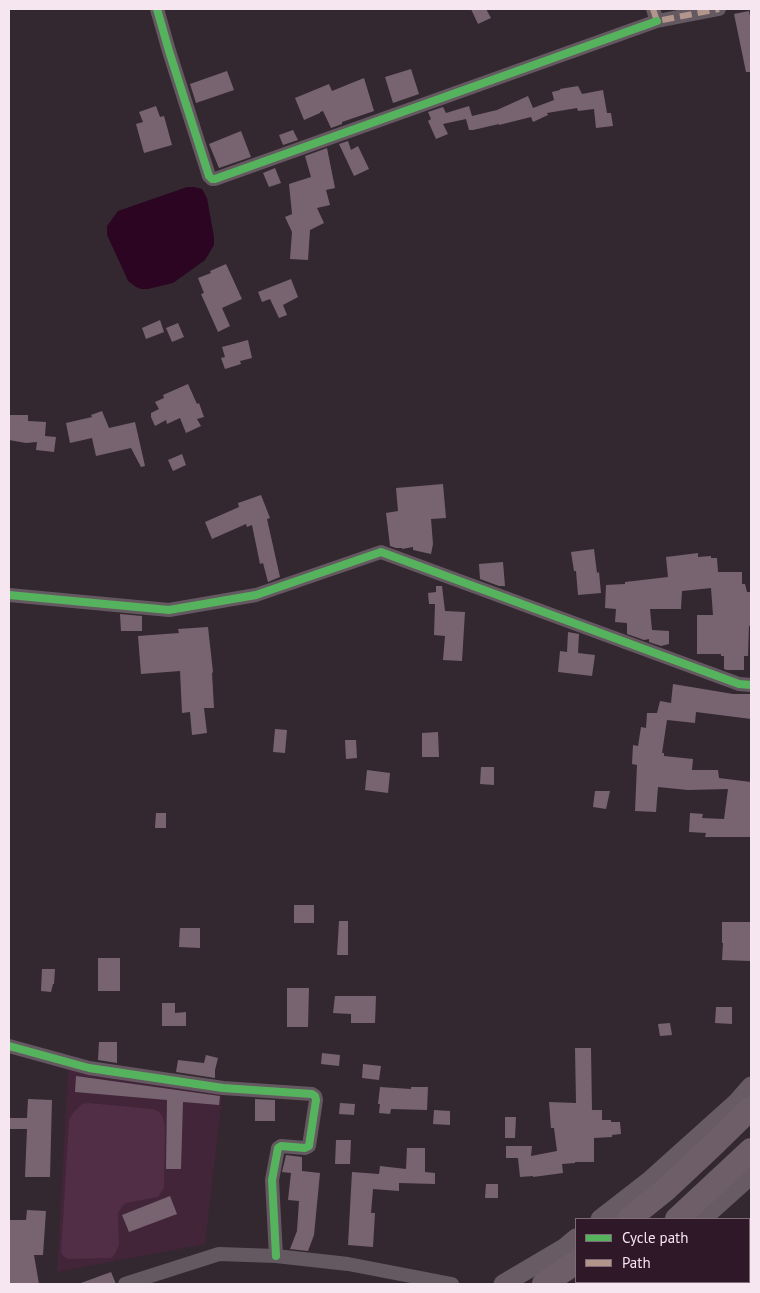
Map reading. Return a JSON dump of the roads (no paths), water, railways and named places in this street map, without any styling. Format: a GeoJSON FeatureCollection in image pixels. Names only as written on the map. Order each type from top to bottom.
{"type":"FeatureCollection","features":[{"type":"Feature","properties":{"kind":"highway"},"geometry":{"type":"LineString","coordinates":[[630,1218],[665,1190],[751,1108]]}},
{"type":"Feature","properties":{"kind":"highway"},"geometry":{"type":"LineString","coordinates":[[677,1218],[751,1150]]}},
{"type":"Feature","properties":{"kind":"highway"},"geometry":{"type":"LineString","coordinates":[[544,1284],[575,1263]]}},
{"type":"Feature","properties":{"kind":"street"},"geometry":{"type":"LineString","coordinates":[[157,9],[209,176],[212,179],[225,176],[655,15],[719,9]]}},
{"type":"Feature","properties":{"kind":"street"},"geometry":{"type":"LineString","coordinates":[[9,595],[169,610],[256,596],[381,552],[739,684],[751,685]]}},
{"type":"Feature","properties":{"kind":"street"},"geometry":{"type":"LineString","coordinates":[[9,1046],[89,1068],[223,1088],[312,1094],[316,1100],[309,1146],[305,1148],[281,1146],[278,1148],[272,1180],[276,1256]]}},
{"type":"Feature","properties":{"kind":"street"},"geometry":{"type":"LineString","coordinates":[[601,1218],[649,1181],[737,1102],[751,1086]]}},
{"type":"Feature","properties":{"kind":"street"},"geometry":{"type":"LineString","coordinates":[[703,1218],[751,1175]]}},
{"type":"Feature","properties":{"kind":"street"},"geometry":{"type":"LineString","coordinates":[[503,1284],[564,1248],[575,1239]]}},
{"type":"Feature","properties":{"kind":"street"},"geometry":{"type":"LineString","coordinates":[[125,1284],[219,1254],[276,1256],[348,1264],[452,1284]]}}]}
